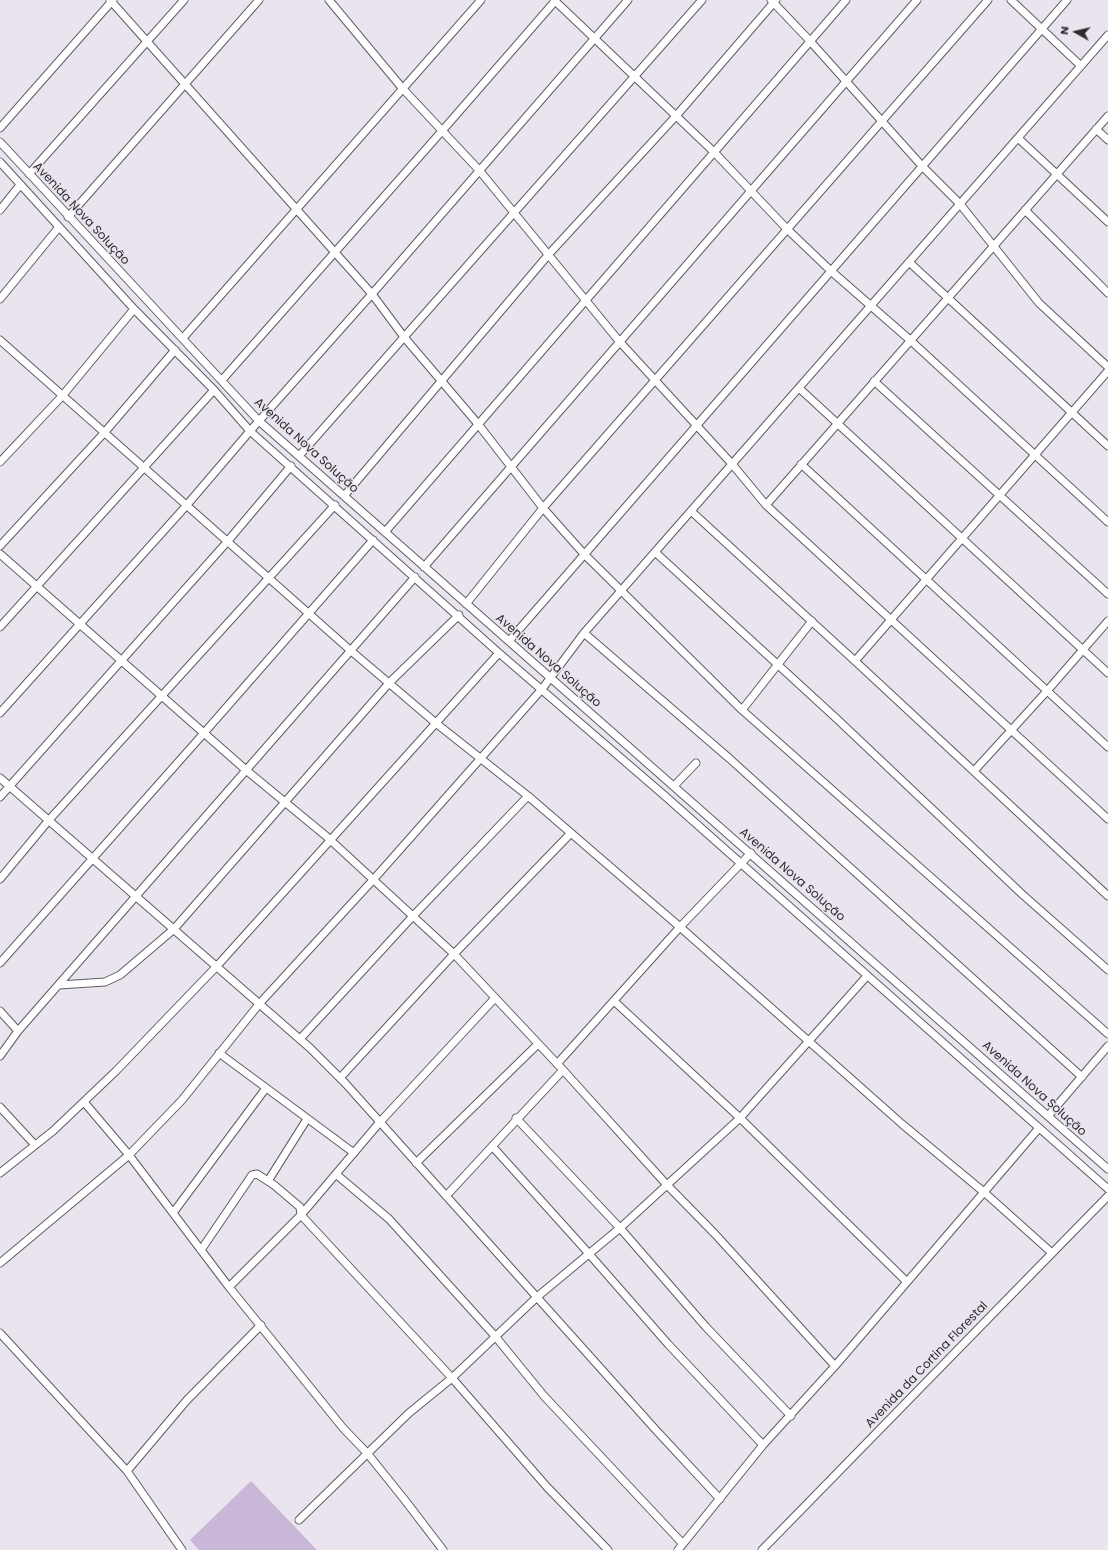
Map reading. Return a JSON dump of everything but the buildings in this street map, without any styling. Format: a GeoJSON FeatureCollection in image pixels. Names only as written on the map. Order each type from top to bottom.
{"type":"FeatureCollection","features":[{"type":"Feature","properties":{"kind":"street"},"geometry":{"type":"LineString","coordinates":[[29,174],[184,0]]}},
{"type":"Feature","properties":{"kind":"street"},"geometry":{"type":"LineString","coordinates":[[68,217],[258,0]]}},
{"type":"Feature","properties":{"kind":"street"},"geometry":{"type":"LineString","coordinates":[[329,0],[403,89],[478,170],[549,254],[619,341],[732,464],[766,504],[890,620],[1108,819]]}},
{"type":"Feature","properties":{"kind":"street"},"geometry":{"type":"LineString","coordinates":[[184,338],[481,0]]}},
{"type":"Feature","properties":{"kind":"street"},"geometry":{"type":"LineString","coordinates":[[222,380],[442,131],[555,0],[714,152],[787,229],[831,271],[910,340],[1108,522]]}},
{"type":"Feature","properties":{"kind":"street"},"geometry":{"type":"LineString","coordinates":[[0,712],[186,506],[628,0]]}},
{"type":"Feature","properties":{"kind":"street"},"geometry":{"type":"LineString","coordinates":[[299,456],[513,212],[636,76],[702,0]]}},
{"type":"Feature","properties":{"kind":"street"},"geometry":{"type":"LineString","coordinates":[[385,532],[846,0]]}},
{"type":"Feature","properties":{"kind":"street"},"geometry":{"type":"LineString","coordinates":[[424,567],[917,0]]}},
{"type":"Feature","properties":{"kind":"street"},"geometry":{"type":"LineString","coordinates":[[466,604],[543,508],[988,0]]}},
{"type":"Feature","properties":{"kind":"street"},"geometry":{"type":"LineString","coordinates":[[1011,0],[1041,30],[1081,66]]}},
{"type":"Feature","properties":{"kind":"street"},"geometry":{"type":"LineString","coordinates":[[509,641],[1067,0]]}},
{"type":"Feature","properties":{"kind":"street"},"geometry":{"type":"LineString","coordinates":[[0,128],[112,1],[372,294],[404,337],[478,424],[543,508],[584,554],[742,710],[1108,1034]]}},
{"type":"Feature","properties":{"kind":"street"},"geometry":{"type":"LineString","coordinates":[[344,496],[549,254],[676,116],[773,1],[922,166],[960,204],[1039,303],[1108,367]]}},
{"type":"Feature","properties":{"kind":"street"},"geometry":{"type":"LineString","coordinates":[[0,1263],[129,1155],[182,1100],[260,1003],[542,689],[584,633],[1108,35]]}},
{"type":"Feature","properties":{"kind":"street"},"geometry":{"type":"LineString","coordinates":[[766,504],[1108,116]]}},
{"type":"Feature","properties":{"kind":"street"},"geometry":{"type":"LineString","coordinates":[[1096,129],[1108,140]]}},
{"type":"Feature","properties":{"kind":"street"},"geometry":{"type":"LineString","coordinates":[[1018,138],[1108,222]]}},
{"type":"Feature","properties":{"kind":"street","name":"Avenida Nova Solução"},"geometry":{"type":"LineString","coordinates":[[0,142],[68,217],[184,338],[259,421],[1108,1169]]}},
{"type":"Feature","properties":{"kind":"street","name":"Avenida Nova Solução"},"geometry":{"type":"LineString","coordinates":[[0,162],[134,309],[214,390],[250,431],[335,505],[499,653],[741,864],[1108,1189]]}},
{"type":"Feature","properties":{"kind":"street"},"geometry":{"type":"LineString","coordinates":[[0,210],[20,185]]}},
{"type":"Feature","properties":{"kind":"street"},"geometry":{"type":"LineString","coordinates":[[1025,210],[1108,293]]}},
{"type":"Feature","properties":{"kind":"street"},"geometry":{"type":"LineString","coordinates":[[0,299],[59,227]]}},
{"type":"Feature","properties":{"kind":"street"},"geometry":{"type":"LineString","coordinates":[[909,262],[1108,446]]}},
{"type":"Feature","properties":{"kind":"street"},"geometry":{"type":"LineString","coordinates":[[0,462],[62,395],[134,309]]}},
{"type":"Feature","properties":{"kind":"street"},"geometry":{"type":"LineString","coordinates":[[0,340],[186,506],[309,612],[350,650],[390,682],[437,724],[528,796],[902,1124],[986,1193],[1052,1253]]}},
{"type":"Feature","properties":{"kind":"street"},"geometry":{"type":"LineString","coordinates":[[0,546],[104,433],[175,350]]}},
{"type":"Feature","properties":{"kind":"street"},"geometry":{"type":"LineString","coordinates":[[855,661],[999,494],[1035,456],[1108,371]]}},
{"type":"Feature","properties":{"kind":"street"},"geometry":{"type":"LineString","coordinates":[[874,381],[1108,594]]}},
{"type":"Feature","properties":{"kind":"street"},"geometry":{"type":"LineString","coordinates":[[799,388],[1108,672]]}},
{"type":"Feature","properties":{"kind":"street"},"geometry":{"type":"LineString","coordinates":[[0,627],[214,390]]}},
{"type":"Feature","properties":{"kind":"street"},"geometry":{"type":"LineString","coordinates":[[801,464],[1108,747]]}},
{"type":"Feature","properties":{"kind":"street"},"geometry":{"type":"LineString","coordinates":[[0,797],[227,542],[291,466]]}},
{"type":"Feature","properties":{"kind":"street"},"geometry":{"type":"LineString","coordinates":[[0,879],[49,820],[335,505]]}},
{"type":"Feature","properties":{"kind":"street"},"geometry":{"type":"LineString","coordinates":[[691,511],[812,621],[1108,896]]}},
{"type":"Feature","properties":{"kind":"street"},"geometry":{"type":"LineString","coordinates":[[0,963],[204,733],[372,540]]}},
{"type":"Feature","properties":{"kind":"street"},"geometry":{"type":"LineString","coordinates":[[655,552],[779,665],[1023,895],[1108,970]]}},
{"type":"Feature","properties":{"kind":"street"},"geometry":{"type":"LineString","coordinates":[[0,554],[246,770],[331,841],[454,954],[563,1070],[667,1185],[715,1234],[835,1366]]}},
{"type":"Feature","properties":{"kind":"street"},"geometry":{"type":"LineString","coordinates":[[0,1056],[18,1031],[415,577]]}},
{"type":"Feature","properties":{"kind":"street"},"geometry":{"type":"LineString","coordinates":[[59,985],[105,982],[120,975],[174,928],[390,682],[458,615]]}},
{"type":"Feature","properties":{"kind":"street"},"geometry":{"type":"LineString","coordinates":[[742,710],[779,665],[812,621]]}},
{"type":"Feature","properties":{"kind":"street"},"geometry":{"type":"LineString","coordinates":[[974,771],[1108,621]]}},
{"type":"Feature","properties":{"kind":"street"},"geometry":{"type":"LineString","coordinates":[[584,633],[730,760],[1082,1077]]}},
{"type":"Feature","properties":{"kind":"street"},"geometry":{"type":"LineString","coordinates":[[0,1173],[35,1145],[84,1102],[121,1066],[217,966],[437,724],[499,653]]}},
{"type":"Feature","properties":{"kind":"street"},"geometry":{"type":"LineString","coordinates":[[674,786],[696,763]]}},
{"type":"Feature","properties":{"kind":"street"},"geometry":{"type":"LineString","coordinates":[[0,778],[260,1003],[340,1078],[655,1429],[720,1499]]}},
{"type":"Feature","properties":{"kind":"street"},"geometry":{"type":"LineString","coordinates":[[300,1040],[413,916],[528,796]]}},
{"type":"Feature","properties":{"kind":"street"},"geometry":{"type":"LineString","coordinates":[[340,1078],[454,954],[571,833]]}},
{"type":"Feature","properties":{"kind":"street"},"geometry":{"type":"LineString","coordinates":[[557,1064],[680,928],[751,853]]}},
{"type":"Feature","properties":{"kind":"street"},"geometry":{"type":"LineString","coordinates":[[299,1520],[366,1453],[409,1413],[452,1378],[537,1297],[620,1228],[740,1118],[868,976]]}},
{"type":"Feature","properties":{"kind":"street"},"geometry":{"type":"LineString","coordinates":[[229,1287],[301,1215],[337,1175],[380,1122],[495,998]]}},
{"type":"Feature","properties":{"kind":"street"},"geometry":{"type":"LineString","coordinates":[[614,1001],[740,1118],[907,1282]]}},
{"type":"Feature","properties":{"kind":"street"},"geometry":{"type":"LineString","coordinates":[[0,1011],[18,1031]]}},
{"type":"Feature","properties":{"kind":"street"},"geometry":{"type":"LineString","coordinates":[[416,1162],[538,1044]]}},
{"type":"Feature","properties":{"kind":"street"},"geometry":{"type":"LineString","coordinates":[[1048,1116],[1108,1046]]}},
{"type":"Feature","properties":{"kind":"street"},"geometry":{"type":"LineString","coordinates":[[219,1053],[354,1153]]}},
{"type":"Feature","properties":{"kind":"street"},"geometry":{"type":"LineString","coordinates":[[446,1196],[516,1118],[563,1070]]}},
{"type":"Feature","properties":{"kind":"street"},"geometry":{"type":"LineString","coordinates":[[173,1213],[266,1088]]}},
{"type":"Feature","properties":{"kind":"street"},"geometry":{"type":"LineString","coordinates":[[84,1102],[129,1155],[229,1287],[343,1428],[366,1453],[443,1550]]}},
{"type":"Feature","properties":{"kind":"street"},"geometry":{"type":"LineString","coordinates":[[0,1107],[35,1145]]}},
{"type":"Feature","properties":{"kind":"street"},"geometry":{"type":"LineString","coordinates":[[516,1118],[620,1228],[706,1327],[791,1416]]}},
{"type":"Feature","properties":{"kind":"street"},"geometry":{"type":"LineString","coordinates":[[268,1181],[307,1119]]}},
{"type":"Feature","properties":{"kind":"street"},"geometry":{"type":"LineString","coordinates":[[337,1175],[389,1219],[495,1336],[544,1396],[681,1547],[763,1445],[791,1416],[986,1193],[1039,1128]]}},
{"type":"Feature","properties":{"kind":"street"},"geometry":{"type":"LineString","coordinates":[[492,1146],[589,1253],[668,1344],[763,1445]]}},
{"type":"Feature","properties":{"kind":"street"},"geometry":{"type":"LineString","coordinates":[[201,1250],[252,1175],[257,1174],[268,1181],[300,1207],[301,1215],[452,1378],[547,1487],[608,1550]]}},
{"type":"Feature","properties":{"kind":"street","name":"Avenida da Cortina Florestal"},"geometry":{"type":"LineString","coordinates":[[762,1550],[1108,1196]]}},
{"type":"Feature","properties":{"kind":"street"},"geometry":{"type":"LineString","coordinates":[[127,1471],[187,1400],[260,1325]]}},
{"type":"Feature","properties":{"kind":"street"},"geometry":{"type":"LineString","coordinates":[[0,1333],[127,1471],[182,1550]]}},
{"type":"Feature","properties":{"kind":"shaded area"},"geometry":{"type":"Polygon","coordinates":[[[251,1481],[317,1550],[199,1550],[190,1540],[251,1481]]]}}]}
